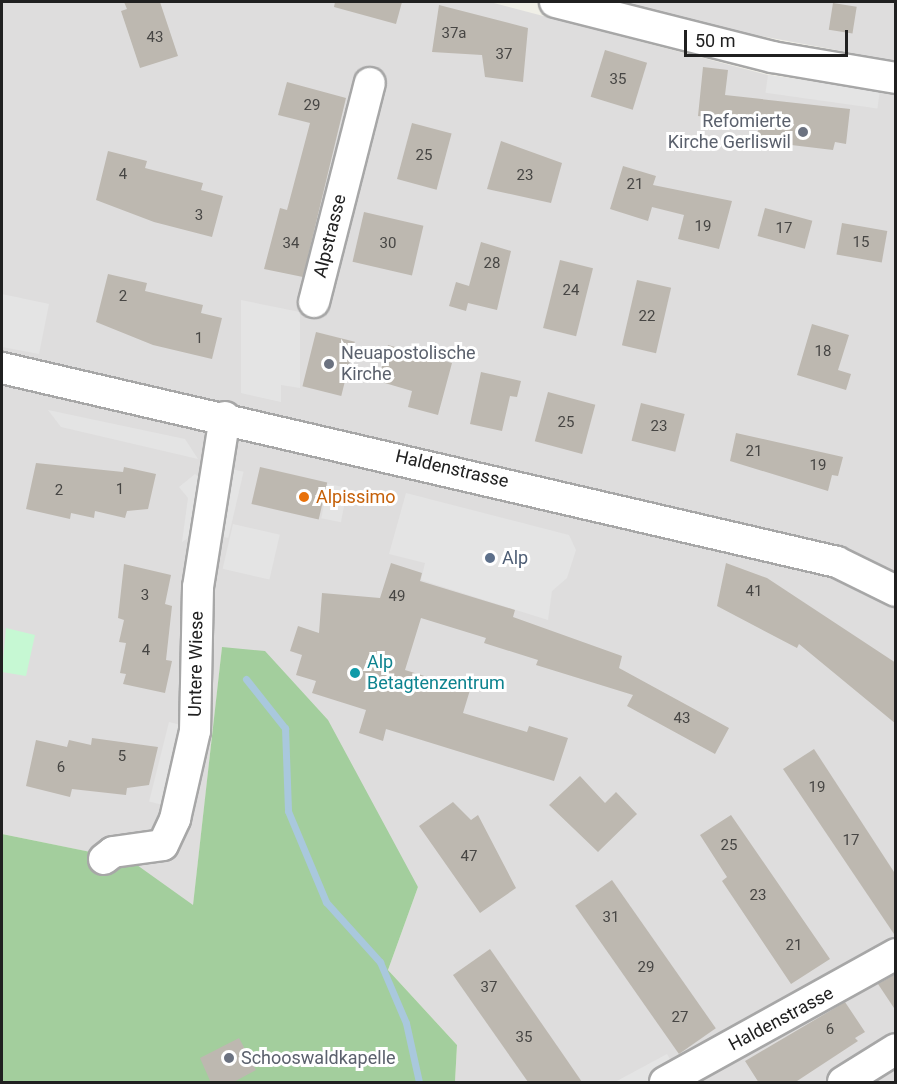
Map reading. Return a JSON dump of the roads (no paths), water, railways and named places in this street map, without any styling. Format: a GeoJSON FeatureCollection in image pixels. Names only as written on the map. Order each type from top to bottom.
{"type":"FeatureCollection","features":[{"type":"Feature","properties":{"kind":"street"},"geometry":{"type":"LineString","coordinates":[[555,2],[772,57],[896,78]]}},
{"type":"Feature","properties":{"kind":"street","name":"Alpstrasse"},"geometry":{"type":"LineString","coordinates":[[314,302],[370,83]]}},
{"type":"Feature","properties":{"kind":"street","name":"Haldenstrasse"},"geometry":{"type":"LineString","coordinates":[[2,369],[225,417],[837,562],[896,591]]}},
{"type":"Feature","properties":{"kind":"street","name":"Untere Wiese"},"geometry":{"type":"LineString","coordinates":[[104,859],[113,852],[163,845],[175,819],[195,730],[198,587],[225,417]]}},
{"type":"Feature","properties":{"kind":"street","name":"Haldenstrasse"},"geometry":{"type":"LineString","coordinates":[[665,1083],[896,954]]}},
{"type":"Feature","properties":{"kind":"street"},"geometry":{"type":"LineString","coordinates":[[843,1083],[896,1049]]}},
{"type":"Feature","properties":{"kind":"waterway"},"geometry":{"type":"LineString","coordinates":[[246,679],[285,728],[288,811],[326,902],[380,962],[406,1023],[419,1082]]}},
{"type":"Feature","properties":{"kind":"place","name":"Refomierte Kirche Gerliswil"},"geometry":{"type":"Point","coordinates":[803,132]}},
{"type":"Feature","properties":{"kind":"place","name":"Neuapostolische Kirche"},"geometry":{"type":"Point","coordinates":[329,364]}},
{"type":"Feature","properties":{"kind":"place","name":"Alpissimo"},"geometry":{"type":"Point","coordinates":[304,497]}},
{"type":"Feature","properties":{"kind":"place","name":"Alp"},"geometry":{"type":"Point","coordinates":[490,558]}},
{"type":"Feature","properties":{"kind":"place","name":"Alp Betagtenzentrum"},"geometry":{"type":"Point","coordinates":[355,673]}},
{"type":"Feature","properties":{"kind":"place","name":"Schooswaldkapelle"},"geometry":{"type":"Point","coordinates":[229,1058]}}]}
